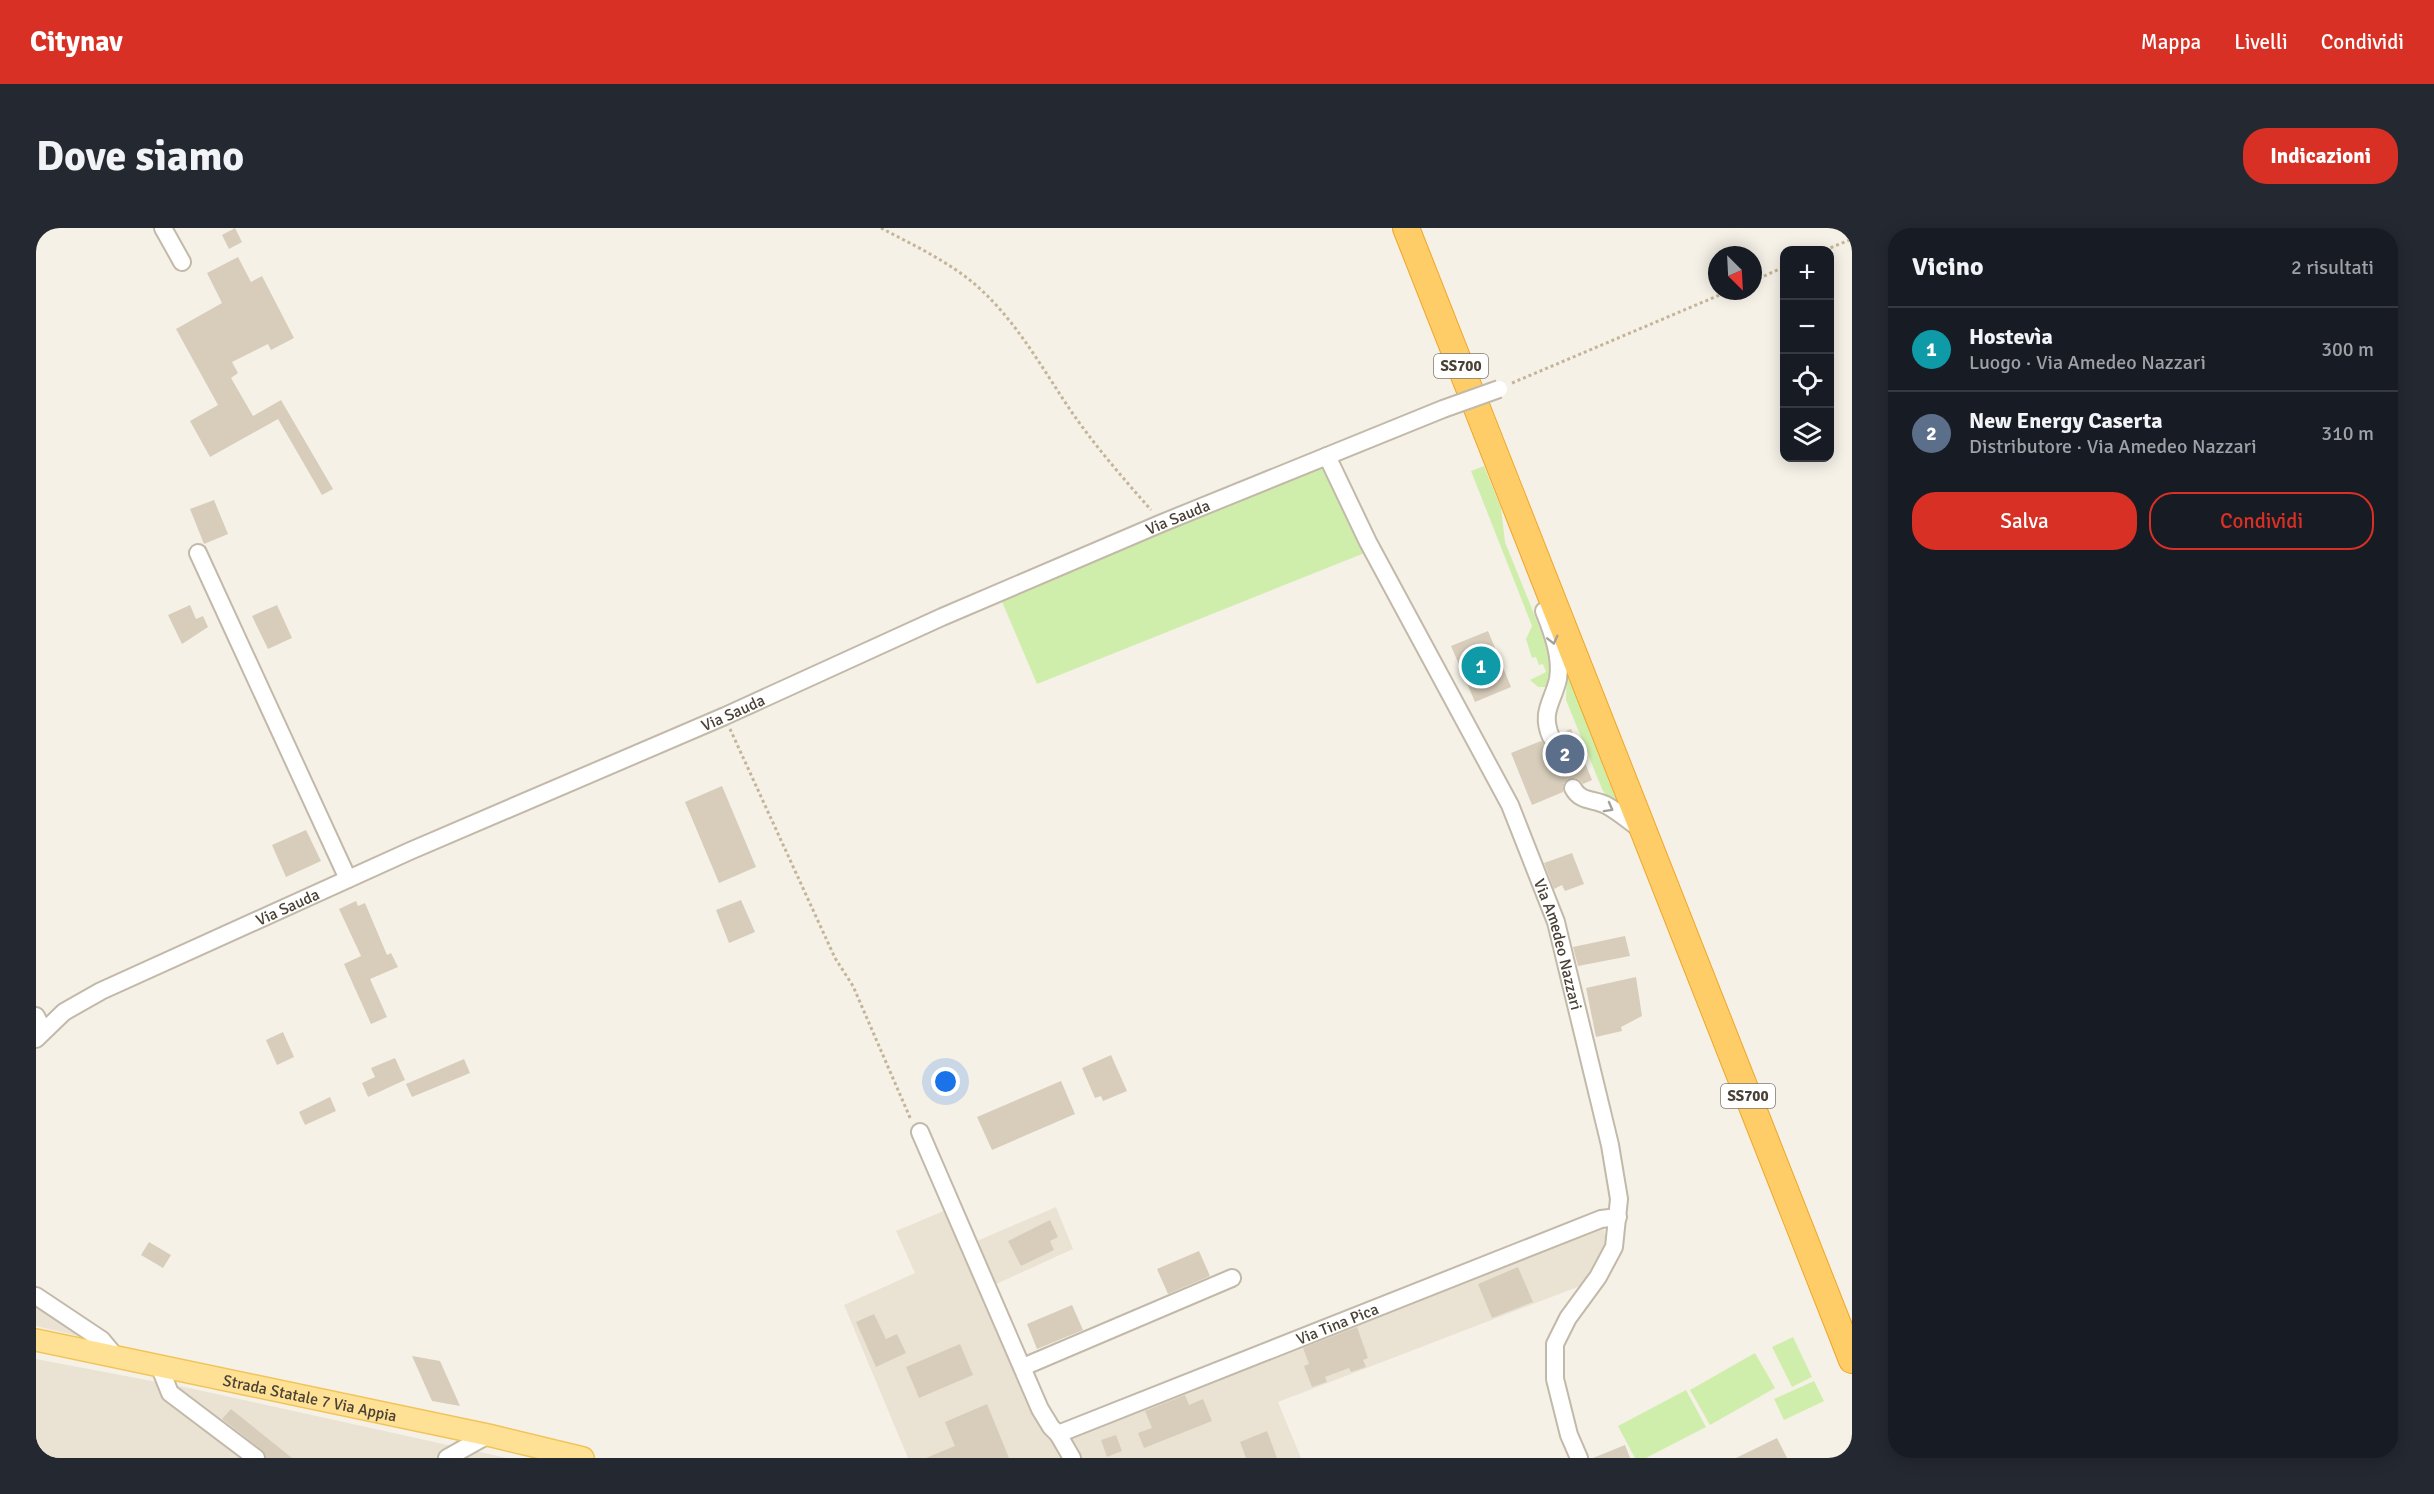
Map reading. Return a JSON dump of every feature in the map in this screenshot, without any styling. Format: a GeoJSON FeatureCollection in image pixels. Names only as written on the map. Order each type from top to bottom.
{"type":"FeatureCollection","features":[{"type":"Feature","properties":{"kind":"highway","name":"SS700"},"geometry":{"type":"LineString","coordinates":[[1407,228],[1852,1360]]}},
{"type":"Feature","properties":{"kind":"main road","name":"Strada Statale 7 Via Appia"},"geometry":{"type":"LineString","coordinates":[[36,1340],[583,1458]]}},
{"type":"Feature","properties":{"kind":"street"},"geometry":{"type":"LineString","coordinates":[[163,228],[182,262]]}},
{"type":"Feature","properties":{"kind":"street","name":"Via Sauda"},"geometry":{"type":"LineString","coordinates":[[38,1028],[101,991],[348,879],[725,716],[942,617],[1162,523],[1443,409],[1499,389]]}},
{"type":"Feature","properties":{"kind":"street","name":"Via Amedeo Nazzari"},"geometry":{"type":"LineString","coordinates":[[1328,456],[1368,542],[1441,674],[1520,829],[1556,922],[1561,941],[1610,1145],[1619,1199],[1614,1246],[1598,1277],[1568,1318],[1555,1344],[1555,1379],[1569,1435],[1579,1458]]}},
{"type":"Feature","properties":{"kind":"street"},"geometry":{"type":"LineString","coordinates":[[1515,504],[1514,534],[1549,624],[1558,660],[1558,678],[1546,710],[1546,726],[1551,737]]}},
{"type":"Feature","properties":{"kind":"street"},"geometry":{"type":"LineString","coordinates":[[198,553],[348,879]]}},
{"type":"Feature","properties":{"kind":"street"},"geometry":{"type":"LineString","coordinates":[[1572,788],[1584,799],[1604,804],[1644,831]]}},
{"type":"Feature","properties":{"kind":"street"},"geometry":{"type":"LineString","coordinates":[[920,1132],[1040,1409],[1072,1458]]}},
{"type":"Feature","properties":{"kind":"street","name":"Via Tina Pica"},"geometry":{"type":"LineString","coordinates":[[1058,1434],[1601,1219],[1618,1217]]}},
{"type":"Feature","properties":{"kind":"street"},"geometry":{"type":"LineString","coordinates":[[1023,1367],[1232,1278]]}},
{"type":"Feature","properties":{"kind":"street"},"geometry":{"type":"LineString","coordinates":[[36,1296],[102,1340],[116,1357]]}},
{"type":"Feature","properties":{"kind":"street"},"geometry":{"type":"LineString","coordinates":[[160,1368],[170,1393],[256,1458]]}},
{"type":"Feature","properties":{"kind":"street"},"geometry":{"type":"LineString","coordinates":[[447,1458],[488,1436]]}},
{"type":"Feature","properties":{"kind":"path"},"geometry":{"type":"LineString","coordinates":[[881,228],[931,255],[977,286],[1009,318],[1072,413],[1108,461],[1162,523]]}},
{"type":"Feature","properties":{"kind":"path"},"geometry":{"type":"LineString","coordinates":[[1834,246],[1852,239]]}},
{"type":"Feature","properties":{"kind":"path"},"geometry":{"type":"LineString","coordinates":[[1762,277],[1780,269]]}},
{"type":"Feature","properties":{"kind":"path"},"geometry":{"type":"LineString","coordinates":[[1499,389],[1708,300]]}},
{"type":"Feature","properties":{"kind":"path"},"geometry":{"type":"LineString","coordinates":[[725,716],[835,958],[853,986],[912,1121],[920,1132]]}},
{"type":"Feature","properties":{"kind":"shaded area"},"geometry":{"type":"Polygon","coordinates":[[[1056,1207],[1073,1249],[992,1286],[1029,1372],[1060,1428],[1601,1216],[1606,1240],[1597,1266],[1580,1286],[1278,1402],[1301,1458],[908,1458],[844,1305],[915,1273],[896,1231],[946,1210],[963,1247],[1056,1207]]]}},
{"type":"Feature","properties":{"kind":"shaded area"},"geometry":{"type":"Polygon","coordinates":[[[36,1290],[109,1335],[90,1339],[36,1326],[36,1290]]]}},
{"type":"Feature","properties":{"kind":"shaded area"},"geometry":{"type":"Polygon","coordinates":[[[36,1359],[194,1389],[507,1458],[36,1458],[36,1359]]]}},
{"type":"Feature","properties":{"kind":"green space"},"geometry":{"type":"Polygon","coordinates":[[[1318,466],[1325,469],[1367,552],[1037,684],[1000,597],[1318,466]]]}},
{"type":"Feature","properties":{"kind":"green space"},"geometry":{"type":"Polygon","coordinates":[[[1484,466],[1501,508],[1505,542],[1549,651],[1552,669],[1551,682],[1546,687],[1538,687],[1530,680],[1546,672],[1543,664],[1539,665],[1536,657],[1532,658],[1526,639],[1532,626],[1471,471],[1484,466]]]}},
{"type":"Feature","properties":{"kind":"green space"},"geometry":{"type":"Polygon","coordinates":[[[1567,677],[1617,802],[1606,795],[1602,789],[1566,700],[1567,677]]]}},
{"type":"Feature","properties":{"kind":"green space"},"geometry":{"type":"Polygon","coordinates":[[[1793,1337],[1812,1377],[1792,1387],[1772,1347],[1793,1337]]]}},
{"type":"Feature","properties":{"kind":"green space"},"geometry":{"type":"Polygon","coordinates":[[[1755,1353],[1775,1388],[1710,1425],[1690,1390],[1755,1353]]]}},
{"type":"Feature","properties":{"kind":"green space"},"geometry":{"type":"Polygon","coordinates":[[[1814,1381],[1824,1401],[1784,1420],[1774,1399],[1814,1381]]]}},
{"type":"Feature","properties":{"kind":"green space"},"geometry":{"type":"Polygon","coordinates":[[[1686,1390],[1706,1427],[1646,1458],[1635,1458],[1618,1426],[1686,1390]]]}},
{"type":"Feature","properties":{"kind":"building"},"geometry":{"type":"Polygon","coordinates":[[[235,228],[242,242],[229,249],[222,235],[235,228]]]}},
{"type":"Feature","properties":{"kind":"building"},"geometry":{"type":"Polygon","coordinates":[[[238,257],[251,282],[262,276],[294,338],[271,350],[268,344],[232,362],[238,373],[231,378],[253,416],[281,400],[333,489],[322,495],[278,419],[210,457],[190,421],[218,405],[176,329],[222,303],[207,273],[238,257]]]}},
{"type":"Feature","properties":{"kind":"building"},"geometry":{"type":"Polygon","coordinates":[[[214,500],[228,534],[204,544],[190,509],[214,500]]]}},
{"type":"Feature","properties":{"kind":"building"},"geometry":{"type":"Polygon","coordinates":[[[190,605],[196,619],[203,616],[208,627],[182,644],[168,615],[190,605]]]}},
{"type":"Feature","properties":{"kind":"building"},"geometry":{"type":"Polygon","coordinates":[[[277,605],[292,638],[268,649],[252,616],[277,605]]]}},
{"type":"Feature","properties":{"kind":"building"},"geometry":{"type":"Polygon","coordinates":[[[1488,631],[1511,687],[1475,702],[1451,646],[1488,631]]]}},
{"type":"Feature","properties":{"kind":"building"},"geometry":{"type":"Polygon","coordinates":[[[1571,729],[1592,780],[1583,784],[1577,778],[1568,779],[1563,784],[1563,792],[1532,805],[1511,753],[1541,741],[1548,747],[1555,747],[1561,740],[1561,733],[1571,729]]]}},
{"type":"Feature","properties":{"kind":"building"},"geometry":{"type":"Polygon","coordinates":[[[722,786],[756,867],[719,883],[685,802],[722,786]]]}},
{"type":"Feature","properties":{"kind":"building"},"geometry":{"type":"Polygon","coordinates":[[[306,830],[321,861],[286,877],[272,845],[306,830]]]}},
{"type":"Feature","properties":{"kind":"building"},"geometry":{"type":"Polygon","coordinates":[[[1572,853],[1584,884],[1565,891],[1562,885],[1554,889],[1544,863],[1572,853]]]}},
{"type":"Feature","properties":{"kind":"building"},"geometry":{"type":"Polygon","coordinates":[[[741,900],[755,932],[729,943],[716,910],[741,900]]]}},
{"type":"Feature","properties":{"kind":"building"},"geometry":{"type":"Polygon","coordinates":[[[356,901],[358,906],[365,903],[387,955],[391,953],[398,967],[370,979],[387,1017],[371,1024],[344,964],[361,956],[339,909],[356,901]]]}},
{"type":"Feature","properties":{"kind":"building"},"geometry":{"type":"Polygon","coordinates":[[[1625,936],[1630,956],[1578,966],[1573,947],[1625,936]]]}},
{"type":"Feature","properties":{"kind":"building"},"geometry":{"type":"Polygon","coordinates":[[[1636,977],[1642,1016],[1621,1027],[1622,1031],[1596,1037],[1586,988],[1636,977]]]}},
{"type":"Feature","properties":{"kind":"building"},"geometry":{"type":"Polygon","coordinates":[[[283,1032],[294,1057],[277,1065],[266,1040],[283,1032]]]}},
{"type":"Feature","properties":{"kind":"building"},"geometry":{"type":"Polygon","coordinates":[[[1111,1055],[1127,1091],[1103,1101],[1101,1096],[1095,1098],[1082,1068],[1111,1055]]]}},
{"type":"Feature","properties":{"kind":"building"},"geometry":{"type":"Polygon","coordinates":[[[395,1058],[405,1080],[368,1097],[362,1083],[375,1077],[371,1068],[395,1058]]]}},
{"type":"Feature","properties":{"kind":"building"},"geometry":{"type":"Polygon","coordinates":[[[464,1059],[470,1073],[412,1097],[406,1084],[464,1059]]]}},
{"type":"Feature","properties":{"kind":"building"},"geometry":{"type":"Polygon","coordinates":[[[1061,1081],[1075,1114],[992,1150],[977,1117],[1061,1081]]]}},
{"type":"Feature","properties":{"kind":"building"},"geometry":{"type":"Polygon","coordinates":[[[330,1097],[336,1111],[305,1125],[299,1112],[330,1097]]]}},
{"type":"Feature","properties":{"kind":"building"},"geometry":{"type":"Polygon","coordinates":[[[1050,1220],[1058,1237],[1050,1241],[1054,1250],[1021,1266],[1008,1241],[1050,1220]]]}},
{"type":"Feature","properties":{"kind":"building"},"geometry":{"type":"Polygon","coordinates":[[[149,1242],[171,1255],[163,1268],[141,1255],[149,1242]]]}},
{"type":"Feature","properties":{"kind":"building"},"geometry":{"type":"Polygon","coordinates":[[[1199,1251],[1210,1276],[1168,1294],[1157,1269],[1199,1251]]]}},
{"type":"Feature","properties":{"kind":"building"},"geometry":{"type":"Polygon","coordinates":[[[1518,1267],[1533,1302],[1492,1318],[1478,1284],[1518,1267]]]}},
{"type":"Feature","properties":{"kind":"building"},"geometry":{"type":"Polygon","coordinates":[[[1072,1305],[1083,1330],[1037,1349],[1027,1324],[1072,1305]]]}},
{"type":"Feature","properties":{"kind":"building"},"geometry":{"type":"Polygon","coordinates":[[[874,1314],[886,1339],[897,1334],[906,1353],[876,1367],[856,1322],[874,1314]]]}},
{"type":"Feature","properties":{"kind":"building"},"geometry":{"type":"Polygon","coordinates":[[[1357,1327],[1368,1358],[1363,1360],[1366,1367],[1351,1372],[1349,1368],[1325,1377],[1327,1382],[1312,1387],[1304,1366],[1309,1364],[1303,1348],[1357,1327]]]}},
{"type":"Feature","properties":{"kind":"building"},"geometry":{"type":"Polygon","coordinates":[[[960,1344],[973,1375],[919,1398],[906,1367],[960,1344]]]}},
{"type":"Feature","properties":{"kind":"building"},"geometry":{"type":"Polygon","coordinates":[[[412,1356],[440,1361],[460,1406],[432,1401],[412,1356]]]}},
{"type":"Feature","properties":{"kind":"building"},"geometry":{"type":"Polygon","coordinates":[[[1185,1395],[1189,1405],[1203,1399],[1212,1421],[1144,1448],[1138,1433],[1152,1428],[1145,1411],[1185,1395]]]}},
{"type":"Feature","properties":{"kind":"building"},"geometry":{"type":"Polygon","coordinates":[[[987,1404],[1009,1458],[926,1458],[955,1446],[945,1422],[987,1404]]]}},
{"type":"Feature","properties":{"kind":"building"},"geometry":{"type":"Polygon","coordinates":[[[231,1409],[292,1458],[266,1458],[262,1450],[222,1419],[231,1409]]]}},
{"type":"Feature","properties":{"kind":"building"},"geometry":{"type":"Polygon","coordinates":[[[1267,1431],[1277,1458],[1246,1458],[1240,1442],[1267,1431]]]}},
{"type":"Feature","properties":{"kind":"building"},"geometry":{"type":"Polygon","coordinates":[[[1116,1435],[1122,1451],[1107,1457],[1101,1440],[1116,1435]]]}},
{"type":"Feature","properties":{"kind":"building"},"geometry":{"type":"Polygon","coordinates":[[[1777,1438],[1787,1458],[1736,1458],[1777,1438]]]}},
{"type":"Feature","properties":{"kind":"building"},"geometry":{"type":"Polygon","coordinates":[[[1625,1445],[1630,1458],[1593,1458],[1625,1445]]]}},
{"type":"Feature","properties":{"kind":"tunnel"},"geometry":{"type":"LineString","coordinates":[[1551,737],[1573,788]]}},
{"type":"Feature","properties":{"kind":"place","name":"Hostevìa"},"geometry":{"type":"Point","coordinates":[1481,666]}},
{"type":"Feature","properties":{"kind":"place","name":"New Energy Caserta"},"geometry":{"type":"Point","coordinates":[1565,754]}}]}
